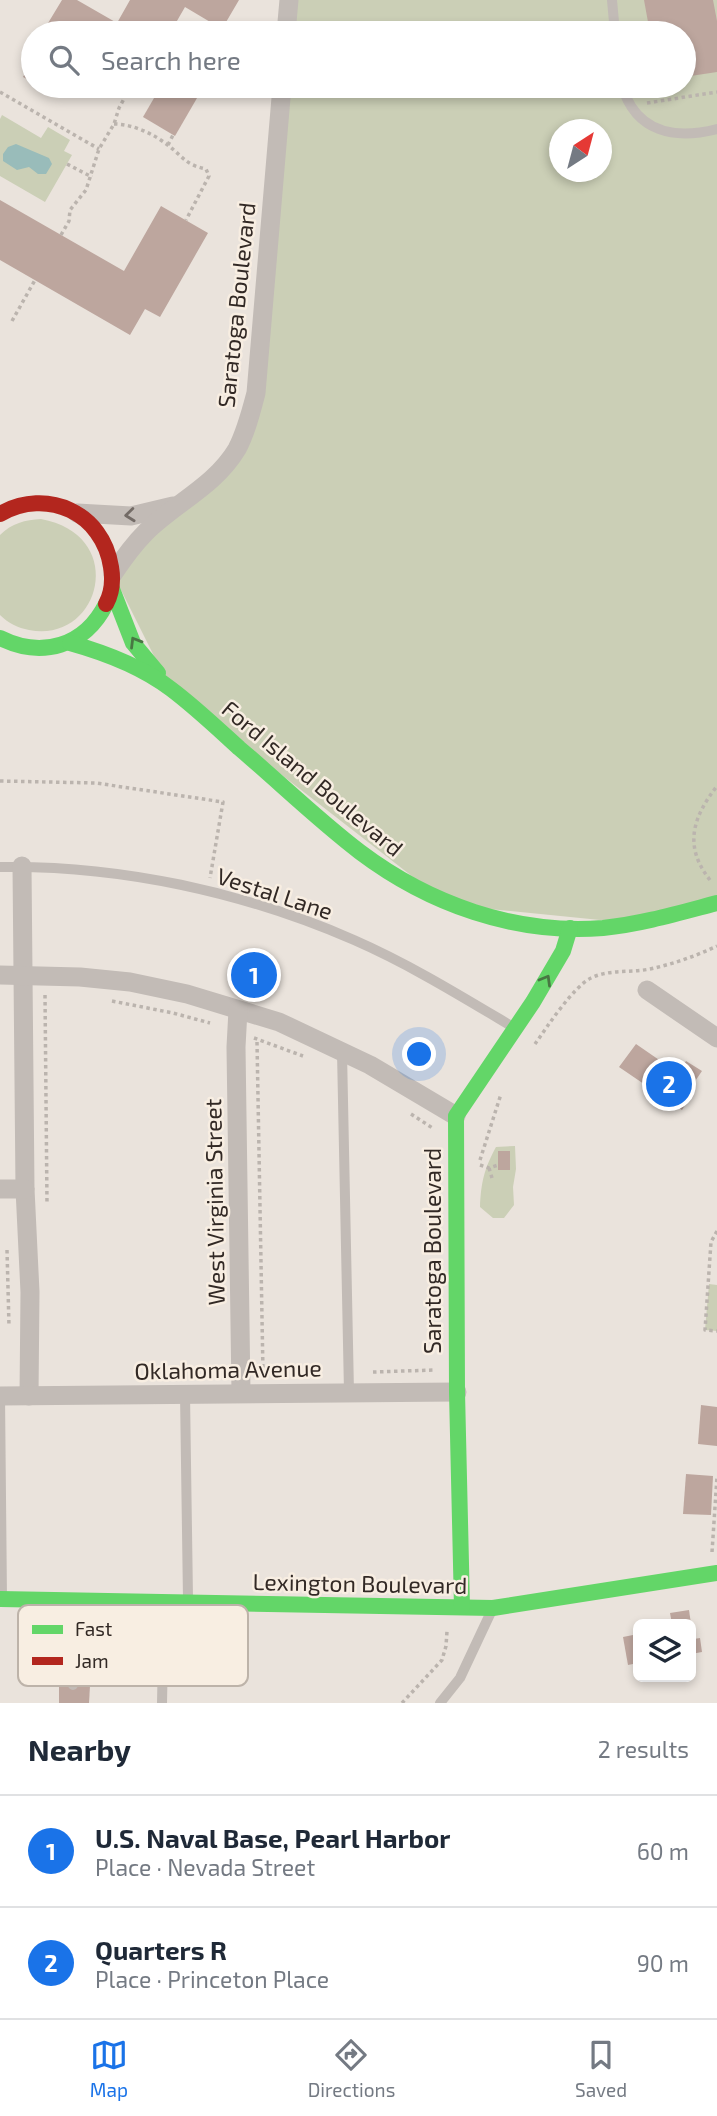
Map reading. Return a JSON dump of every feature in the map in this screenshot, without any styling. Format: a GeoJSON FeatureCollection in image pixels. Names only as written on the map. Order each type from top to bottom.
{"type":"FeatureCollection","features":[{"type":"Feature","properties":{"kind":"street"},"geometry":{"type":"LineString","coordinates":[[287,21],[289,0]]}},
{"type":"Feature","properties":{"kind":"street","name":"Saratoga Boulevard"},"geometry":{"type":"LineString","coordinates":[[113,582],[129,550],[148,530],[196,494],[216,475],[236,450],[247,425],[256,393],[281,98]]}},
{"type":"Feature","properties":{"kind":"street"},"geometry":{"type":"LineString","coordinates":[[3,496],[32,502],[48,502],[78,513]]}},
{"type":"Feature","properties":{"kind":"street"},"geometry":{"type":"LineString","coordinates":[[0,514],[10,508],[32,502]]}},
{"type":"Feature","properties":{"kind":"street","name":"Saratoga Boulevard"},"geometry":{"type":"LineString","coordinates":[[78,513],[131,516],[181,504]]}},
{"type":"Feature","properties":{"kind":"street","name":"Ford Island Boulevard"},"geometry":{"type":"LineString","coordinates":[[78,513],[92,524],[111,556],[113,582],[133,643],[170,688],[359,851],[410,885],[449,905],[501,921],[530,926],[606,928],[717,903]]}},
{"type":"Feature","properties":{"kind":"street"},"geometry":{"type":"LineString","coordinates":[[0,638],[20,647],[46,649],[70,643],[90,630],[104,611],[113,582]]}},
{"type":"Feature","properties":{"kind":"street","name":"Ford Island Boulevard"},"geometry":{"type":"LineString","coordinates":[[70,643],[126,662],[170,688]]}},
{"type":"Feature","properties":{"kind":"street"},"geometry":{"type":"LineString","coordinates":[[0,654],[20,647]]}},
{"type":"Feature","properties":{"kind":"street"},"geometry":{"type":"LineString","coordinates":[[22,866],[25,1189],[30,1292],[29,1396]]}},
{"type":"Feature","properties":{"kind":"street","name":"Saratoga Boulevard"},"geometry":{"type":"LineString","coordinates":[[462,1607],[457,1391],[456,1116],[533,1002],[563,951],[570,928]]}},
{"type":"Feature","properties":{"kind":"street"},"geometry":{"type":"LineString","coordinates":[[0,975],[80,977],[130,982],[187,994],[279,1022],[370,1065],[456,1116]]}},
{"type":"Feature","properties":{"kind":"street"},"geometry":{"type":"LineString","coordinates":[[648,990],[717,1038]]}},
{"type":"Feature","properties":{"kind":"street","name":"West Virginia Street"},"geometry":{"type":"LineString","coordinates":[[238,1010],[236,1047],[241,1393]]}},
{"type":"Feature","properties":{"kind":"street"},"geometry":{"type":"LineString","coordinates":[[0,1189],[25,1189]]}},
{"type":"Feature","properties":{"kind":"street","name":"Oklahoma Avenue"},"geometry":{"type":"LineString","coordinates":[[0,1396],[457,1391]]}},
{"type":"Feature","properties":{"kind":"street","name":"Lexington Boulevard"},"geometry":{"type":"LineString","coordinates":[[1,1599],[493,1608],[714,1574]]}},
{"type":"Feature","properties":{"kind":"lane"},"geometry":{"type":"LineString","coordinates":[[612,0],[614,21]]}},
{"type":"Feature","properties":{"kind":"lane"},"geometry":{"type":"LineString","coordinates":[[627,98],[629,104],[653,128],[676,134],[717,129]]}},
{"type":"Feature","properties":{"kind":"lane","name":"Vestal Lane"},"geometry":{"type":"LineString","coordinates":[[0,867],[78,869],[208,891],[287,914],[352,939],[424,975],[515,1029]]}},
{"type":"Feature","properties":{"kind":"lane"},"geometry":{"type":"LineString","coordinates":[[342,1052],[349,1392]]}},
{"type":"Feature","properties":{"kind":"lane"},"geometry":{"type":"LineString","coordinates":[[185,1394],[188,1602]]}},
{"type":"Feature","properties":{"kind":"lane"},"geometry":{"type":"LineString","coordinates":[[0,1396],[1,1599]]}},
{"type":"Feature","properties":{"kind":"lane"},"geometry":{"type":"LineString","coordinates":[[74,1601],[74,1605]]}},
{"type":"Feature","properties":{"kind":"lane"},"geometry":{"type":"LineString","coordinates":[[440,1703],[460,1678],[493,1608]]}},
{"type":"Feature","properties":{"kind":"path"},"geometry":{"type":"LineString","coordinates":[[0,92],[99,149]]}},
{"type":"Feature","properties":{"kind":"path"},"geometry":{"type":"LineString","coordinates":[[696,96],[717,92]]}},
{"type":"Feature","properties":{"kind":"path"},"geometry":{"type":"LineString","coordinates":[[61,235],[69,221],[70,210],[86,190],[99,149],[114,124],[124,98]]}},
{"type":"Feature","properties":{"kind":"path"},"geometry":{"type":"LineString","coordinates":[[643,98],[645,103],[649,104],[683,98]]}},
{"type":"Feature","properties":{"kind":"path"},"geometry":{"type":"LineString","coordinates":[[114,124],[129,124],[168,145],[187,163],[206,169],[209,176],[186,220]]}},
{"type":"Feature","properties":{"kind":"path"},"geometry":{"type":"LineString","coordinates":[[168,145],[173,135]]}},
{"type":"Feature","properties":{"kind":"path"},"geometry":{"type":"LineString","coordinates":[[67,164],[92,177]]}},
{"type":"Feature","properties":{"kind":"path"},"geometry":{"type":"LineString","coordinates":[[12,321],[35,280]]}},
{"type":"Feature","properties":{"kind":"path"},"geometry":{"type":"LineString","coordinates":[[0,781],[96,782],[223,802],[208,891]]}},
{"type":"Feature","properties":{"kind":"path"},"geometry":{"type":"LineString","coordinates":[[710,880],[699,867],[693,848],[694,828],[700,811],[717,786]]}},
{"type":"Feature","properties":{"kind":"path"},"geometry":{"type":"LineString","coordinates":[[535,1044],[588,979],[608,971],[648,969],[696,956],[717,946]]}},
{"type":"Feature","properties":{"kind":"path"},"geometry":{"type":"LineString","coordinates":[[45,995],[47,1211]]}},
{"type":"Feature","properties":{"kind":"path"},"geometry":{"type":"LineString","coordinates":[[257,1039],[263,1373]]}},
{"type":"Feature","properties":{"kind":"path"},"geometry":{"type":"LineString","coordinates":[[478,1165],[489,1168],[498,1165]]}},
{"type":"Feature","properties":{"kind":"path"},"geometry":{"type":"LineString","coordinates":[[489,1168],[492,1178]]}},
{"type":"Feature","properties":{"kind":"path"},"geometry":{"type":"LineString","coordinates":[[717,1231],[711,1242],[705,1330],[717,1331]]}},
{"type":"Feature","properties":{"kind":"path"},"geometry":{"type":"LineString","coordinates":[[714,1574],[717,1477]]}},
{"type":"Feature","properties":{"kind":"path"},"geometry":{"type":"LineString","coordinates":[[402,1703],[442,1660],[447,1630]]}},
{"type":"Feature","properties":{"kind":"green space"},"geometry":{"type":"Polygon","coordinates":[[[289,0],[717,0],[717,903],[630,923],[449,905],[170,688],[113,574],[181,504],[247,425],[281,98],[696,98],[696,21],[287,21],[289,0]]]}},
{"type":"Feature","properties":{"kind":"green space"},"geometry":{"type":"Polygon","coordinates":[[[2,115],[41,138],[48,127],[70,140],[64,151],[72,155],[45,202],[0,176],[2,115]]]}},
{"type":"Feature","properties":{"kind":"green space"},"geometry":{"type":"Polygon","coordinates":[[[41,519],[69,529],[86,545],[95,565],[95,586],[88,605],[74,621],[54,630],[21,628],[0,615],[0,535],[19,523],[41,519]]]}},
{"type":"Feature","properties":{"kind":"green space"},"geometry":{"type":"Polygon","coordinates":[[[515,1146],[514,1205],[504,1218],[493,1218],[480,1207],[486,1169],[496,1147],[515,1146]]]}},
{"type":"Feature","properties":{"kind":"green space"},"geometry":{"type":"Polygon","coordinates":[[[709,1284],[717,1285],[717,1331],[705,1330],[709,1284]]]}},
{"type":"Feature","properties":{"kind":"water"},"geometry":{"type":"Polygon","coordinates":[[[16,144],[49,158],[52,164],[46,174],[38,174],[29,167],[17,170],[3,161],[3,154],[8,147],[16,144]]]}},
{"type":"Feature","properties":{"kind":"building"},"geometry":{"type":"Polygon","coordinates":[[[62,0],[77,0],[114,21],[49,21],[62,0]]]}},
{"type":"Feature","properties":{"kind":"building"},"geometry":{"type":"Polygon","coordinates":[[[130,0],[239,0],[227,21],[209,21],[185,7],[177,21],[118,21],[130,0]]]}},
{"type":"Feature","properties":{"kind":"building"},"geometry":{"type":"Polygon","coordinates":[[[644,0],[713,0],[717,21],[717,72],[696,75],[696,21],[648,21],[644,0]]]}},
{"type":"Feature","properties":{"kind":"building"},"geometry":{"type":"Polygon","coordinates":[[[154,98],[197,98],[175,136],[143,117],[154,98]]]}},
{"type":"Feature","properties":{"kind":"building"},"geometry":{"type":"Polygon","coordinates":[[[0,200],[124,271],[161,206],[208,233],[160,317],[145,309],[130,335],[0,260],[0,200]]]}},
{"type":"Feature","properties":{"kind":"building"},"geometry":{"type":"Polygon","coordinates":[[[636,1044],[678,1073],[686,1061],[702,1071],[685,1096],[689,1099],[682,1110],[619,1067],[636,1044]]]}},
{"type":"Feature","properties":{"kind":"building"},"geometry":{"type":"Polygon","coordinates":[[[498,1151],[510,1151],[510,1170],[498,1170],[498,1151]]]}},
{"type":"Feature","properties":{"kind":"building"},"geometry":{"type":"Polygon","coordinates":[[[701,1405],[717,1407],[717,1446],[698,1444],[701,1405]]]}},
{"type":"Feature","properties":{"kind":"building"},"geometry":{"type":"Polygon","coordinates":[[[686,1474],[713,1476],[711,1515],[683,1514],[686,1474]]]}},
{"type":"Feature","properties":{"kind":"building"},"geometry":{"type":"Polygon","coordinates":[[[689,1610],[690,1619],[671,1619],[670,1613],[689,1610]]]}},
{"type":"Feature","properties":{"kind":"building"},"geometry":{"type":"Polygon","coordinates":[[[633,1635],[633,1664],[628,1665],[623,1637],[633,1635]]]}},
{"type":"Feature","properties":{"kind":"building"},"geometry":{"type":"Polygon","coordinates":[[[700,1638],[702,1652],[696,1653],[696,1639],[700,1638]]]}},
{"type":"Feature","properties":{"kind":"building"},"geometry":{"type":"Polygon","coordinates":[[[59,1686],[90,1686],[89,1703],[59,1703],[59,1686]]]}},
{"type":"Feature","properties":{"kind":"traffic: fast"},"geometry":{"type":"LineString","coordinates":[[112,589],[133,643],[158,673]]}},
{"type":"Feature","properties":{"kind":"traffic: fast"},"geometry":{"type":"LineString","coordinates":[[0,638],[31,647],[61,645],[86,630],[106,604]]}},
{"type":"Feature","properties":{"kind":"traffic: fast"},"geometry":{"type":"LineString","coordinates":[[70,643],[123,661],[160,681],[360,852],[415,887],[444,901],[506,921],[570,929],[632,924],[717,903]]}},
{"type":"Feature","properties":{"kind":"traffic: fast"},"geometry":{"type":"LineString","coordinates":[[462,1607],[457,1392],[456,1116],[533,1002],[563,951],[570,928]]}},
{"type":"Feature","properties":{"kind":"traffic: fast"},"geometry":{"type":"LineString","coordinates":[[0,1599],[493,1608],[717,1573]]}},
{"type":"Feature","properties":{"kind":"traffic: jam"},"geometry":{"type":"LineString","coordinates":[[0,514],[18,506],[36,503],[70,510],[85,519],[106,548],[111,567],[112,586],[106,604]]}},
{"type":"Feature","properties":{"kind":"place","name":"U.S. Naval Base, Pearl Harbor"},"geometry":{"type":"Point","coordinates":[254,975]}},
{"type":"Feature","properties":{"kind":"place","name":"Quarters R"},"geometry":{"type":"Point","coordinates":[669,1084]}}]}
